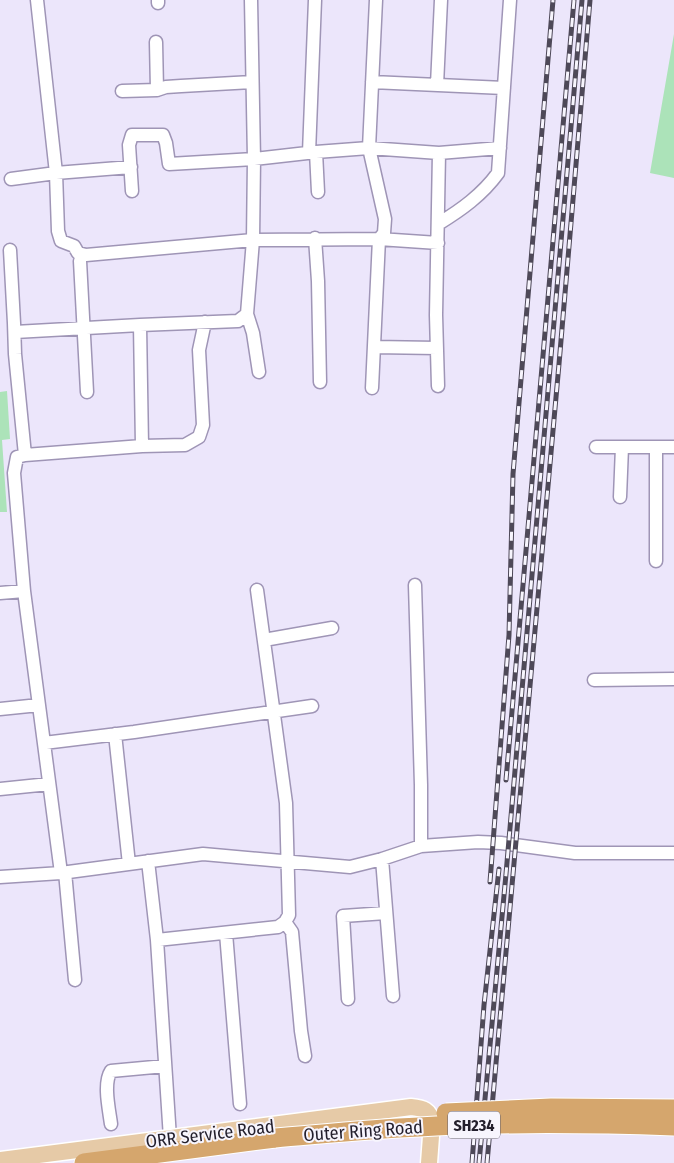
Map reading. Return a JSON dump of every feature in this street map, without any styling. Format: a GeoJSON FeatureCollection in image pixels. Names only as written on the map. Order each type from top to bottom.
{"type":"FeatureCollection","features":[{"type":"Feature","properties":{"kind":"highway"},"geometry":{"type":"LineString","coordinates":[[304,1136],[367,1122],[420,1115],[551,1108],[674,1109]]}},
{"type":"Feature","properties":{"kind":"highway","name":"Outer Ring Road"},"geometry":{"type":"LineString","coordinates":[[84,1163],[275,1138],[419,1127],[510,1124],[674,1126]]}},
{"type":"Feature","properties":{"kind":"main road","name":"ORR Service Road"},"geometry":{"type":"LineString","coordinates":[[0,1160],[410,1107],[426,1111],[431,1117],[429,1163]]}},
{"type":"Feature","properties":{"kind":"street"},"geometry":{"type":"LineString","coordinates":[[37,0],[56,173],[58,231],[61,241],[74,246],[78,253],[86,255],[253,240],[314,238],[379,239],[438,243]]}},
{"type":"Feature","properties":{"kind":"street"},"geometry":{"type":"LineString","coordinates":[[251,0],[254,159],[253,240],[248,314],[259,372]]}},
{"type":"Feature","properties":{"kind":"street"},"geometry":{"type":"LineString","coordinates":[[315,0],[312,152],[318,192]]}},
{"type":"Feature","properties":{"kind":"street"},"geometry":{"type":"LineString","coordinates":[[372,388],[379,239],[384,233],[385,219],[369,148],[376,0]]}},
{"type":"Feature","properties":{"kind":"street"},"geometry":{"type":"LineString","coordinates":[[437,85],[442,0]]}},
{"type":"Feature","properties":{"kind":"street"},"geometry":{"type":"LineString","coordinates":[[438,224],[461,210],[490,184],[498,173],[510,0]]}},
{"type":"Feature","properties":{"kind":"street"},"geometry":{"type":"LineString","coordinates":[[156,42],[157,90]]}},
{"type":"Feature","properties":{"kind":"street"},"geometry":{"type":"LineString","coordinates":[[122,91],[252,82]]}},
{"type":"Feature","properties":{"kind":"street"},"geometry":{"type":"LineString","coordinates":[[372,82],[504,88]]}},
{"type":"Feature","properties":{"kind":"street"},"geometry":{"type":"LineString","coordinates":[[132,191],[129,145],[132,136],[147,134],[163,134],[169,164],[254,159],[369,148],[439,152],[500,148]]}},
{"type":"Feature","properties":{"kind":"street"},"geometry":{"type":"LineString","coordinates":[[438,386],[439,152]]}},
{"type":"Feature","properties":{"kind":"street"},"geometry":{"type":"LineString","coordinates":[[11,179],[131,167]]}},
{"type":"Feature","properties":{"kind":"street"},"geometry":{"type":"LineString","coordinates":[[314,238],[318,280],[320,382]]}},
{"type":"Feature","properties":{"kind":"street"},"geometry":{"type":"LineString","coordinates":[[10,250],[15,354],[25,454]]}},
{"type":"Feature","properties":{"kind":"street"},"geometry":{"type":"LineString","coordinates":[[80,261],[87,392]]}},
{"type":"Feature","properties":{"kind":"street"},"geometry":{"type":"LineString","coordinates":[[14,332],[238,321],[248,314]]}},
{"type":"Feature","properties":{"kind":"street"},"geometry":{"type":"LineString","coordinates":[[75,980],[63,873],[49,784],[24,591],[14,473],[17,457],[25,454],[186,445],[199,437],[204,425],[199,350],[204,322]]}},
{"type":"Feature","properties":{"kind":"street"},"geometry":{"type":"LineString","coordinates":[[140,325],[142,446]]}},
{"type":"Feature","properties":{"kind":"street"},"geometry":{"type":"LineString","coordinates":[[374,347],[437,348]]}},
{"type":"Feature","properties":{"kind":"street"},"geometry":{"type":"LineString","coordinates":[[596,447],[674,447]]}},
{"type":"Feature","properties":{"kind":"street"},"geometry":{"type":"LineString","coordinates":[[620,497],[622,447]]}},
{"type":"Feature","properties":{"kind":"street"},"geometry":{"type":"LineString","coordinates":[[656,447],[656,561]]}},
{"type":"Feature","properties":{"kind":"street"},"geometry":{"type":"LineString","coordinates":[[415,585],[421,846]]}},
{"type":"Feature","properties":{"kind":"street"},"geometry":{"type":"LineString","coordinates":[[157,940],[278,927],[285,922],[289,915],[286,803],[257,590]]}},
{"type":"Feature","properties":{"kind":"street"},"geometry":{"type":"LineString","coordinates":[[0,593],[24,591]]}},
{"type":"Feature","properties":{"kind":"street"},"geometry":{"type":"LineString","coordinates":[[264,640],[332,628]]}},
{"type":"Feature","properties":{"kind":"street"},"geometry":{"type":"LineString","coordinates":[[594,680],[674,679]]}},
{"type":"Feature","properties":{"kind":"street"},"geometry":{"type":"LineString","coordinates":[[0,709],[39,705]]}},
{"type":"Feature","properties":{"kind":"street"},"geometry":{"type":"LineString","coordinates":[[44,743],[312,706]]}},
{"type":"Feature","properties":{"kind":"street"},"geometry":{"type":"LineString","coordinates":[[115,734],[129,864]]}},
{"type":"Feature","properties":{"kind":"street"},"geometry":{"type":"LineString","coordinates":[[0,789],[49,784]]}},
{"type":"Feature","properties":{"kind":"street"},"geometry":{"type":"LineString","coordinates":[[0,875],[63,873],[203,854],[350,867],[421,846],[478,842],[501,843],[575,853],[674,853]]}},
{"type":"Feature","properties":{"kind":"street"},"geometry":{"type":"LineString","coordinates":[[382,859],[393,996]]}},
{"type":"Feature","properties":{"kind":"street"},"geometry":{"type":"LineString","coordinates":[[148,861],[157,940],[170,1138]]}},
{"type":"Feature","properties":{"kind":"street"},"geometry":{"type":"LineString","coordinates":[[348,999],[343,916],[386,912]]}},
{"type":"Feature","properties":{"kind":"street"},"geometry":{"type":"LineString","coordinates":[[285,922],[292,932],[300,1023],[305,1056]]}},
{"type":"Feature","properties":{"kind":"street"},"geometry":{"type":"LineString","coordinates":[[226,932],[240,1104]]}},
{"type":"Feature","properties":{"kind":"street"},"geometry":{"type":"LineString","coordinates":[[111,1124],[107,1085],[107,1076],[110,1070],[165,1066]]}},
{"type":"Feature","properties":{"kind":"green space"},"geometry":{"type":"Polygon","coordinates":[[[674,34],[674,178],[650,173],[674,34]]]}},
{"type":"Feature","properties":{"kind":"green space"},"geometry":{"type":"Polygon","coordinates":[[[7,391],[10,439],[2,440],[7,512],[0,512],[0,392],[7,391]]]}},
{"type":"Feature","properties":{"kind":"railway"},"geometry":{"type":"LineString","coordinates":[[490,882],[509,635],[513,474],[553,0]]}},
{"type":"Feature","properties":{"kind":"railway"},"geometry":{"type":"LineString","coordinates":[[506,780],[574,0]]}},
{"type":"Feature","properties":{"kind":"railway"},"geometry":{"type":"LineString","coordinates":[[479,1163],[582,0]]}},
{"type":"Feature","properties":{"kind":"railway"},"geometry":{"type":"LineString","coordinates":[[487,1163],[590,0]]}},
{"type":"Feature","properties":{"kind":"railway"},"geometry":{"type":"LineString","coordinates":[[472,1163],[484,1005],[499,869]]}}]}
